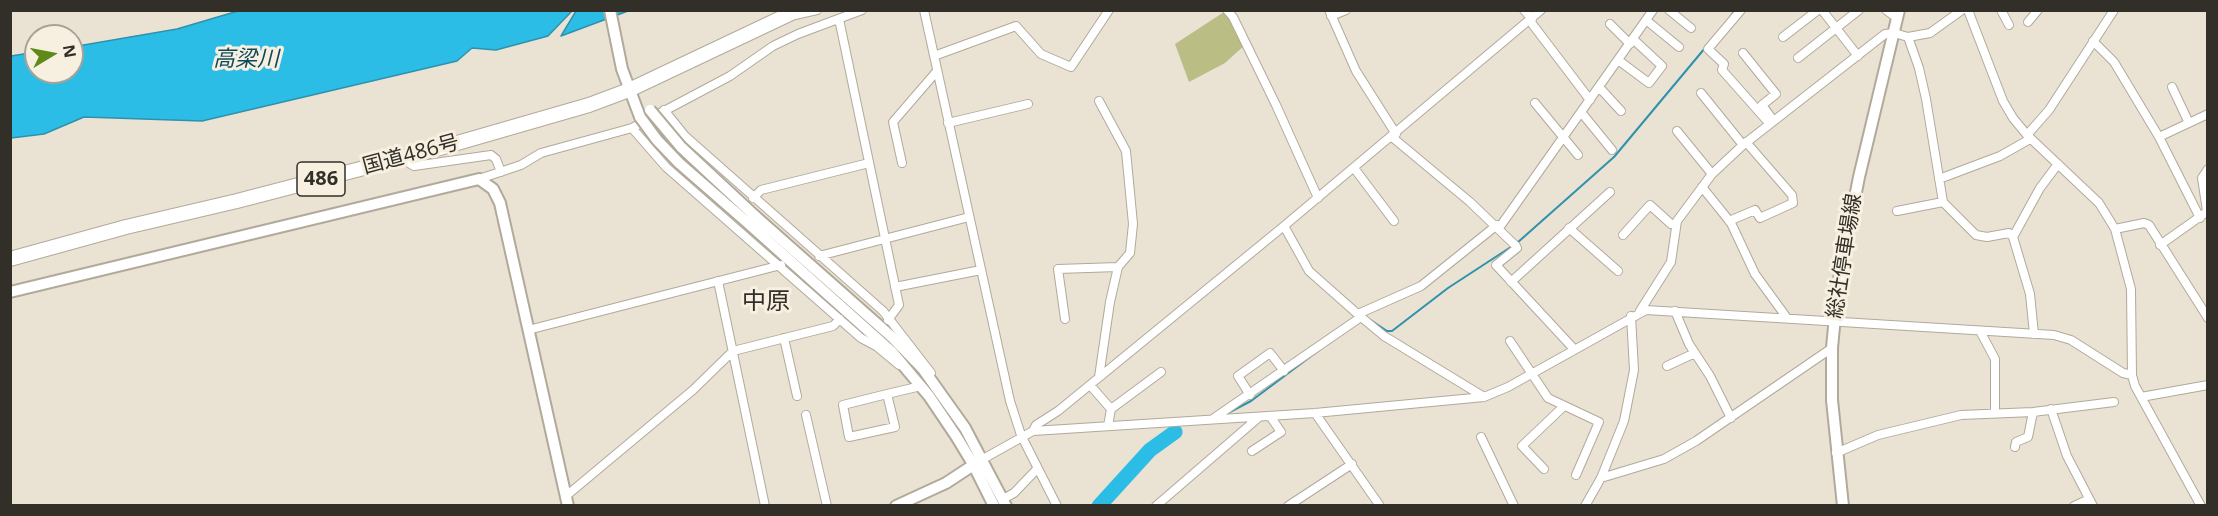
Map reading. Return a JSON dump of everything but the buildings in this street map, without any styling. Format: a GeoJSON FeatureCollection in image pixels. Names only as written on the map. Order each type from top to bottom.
{"type":"FeatureCollection","features":[{"type":"Feature","properties":{"kind":"highway","name":"国道486号"},"geometry":{"type":"LineString","coordinates":[[12,261],[126,227],[401,159],[589,105],[629,90],[798,10]]}},
{"type":"Feature","properties":{"kind":"street"},"geometry":{"type":"LineString","coordinates":[[610,10],[622,69],[629,90],[640,117],[657,140],[680,163],[893,338],[937,388]]}},
{"type":"Feature","properties":{"kind":"street"},"geometry":{"type":"LineString","coordinates":[[779,18],[817,10]]}},
{"type":"Feature","properties":{"kind":"street"},"geometry":{"type":"LineString","coordinates":[[10,292],[501,172],[521,165],[541,153],[632,128],[729,76],[790,38],[862,10]]}},
{"type":"Feature","properties":{"kind":"street"},"geometry":{"type":"LineString","coordinates":[[924,10],[1010,401],[1021,435],[1057,506]]}},
{"type":"Feature","properties":{"kind":"street"},"geometry":{"type":"LineString","coordinates":[[934,57],[1016,26],[1041,54],[1071,67],[1109,10]]}},
{"type":"Feature","properties":{"kind":"street"},"geometry":{"type":"LineString","coordinates":[[1227,10],[1233,17],[1276,105],[1318,198]]}},
{"type":"Feature","properties":{"kind":"street"},"geometry":{"type":"LineString","coordinates":[[1346,10],[1330,13],[1356,71],[1394,136],[1498,227],[1517,248],[1496,265],[1573,348]]}},
{"type":"Feature","properties":{"kind":"street"},"geometry":{"type":"LineString","coordinates":[[1524,10],[1590,99]]}},
{"type":"Feature","properties":{"kind":"street"},"geometry":{"type":"LineString","coordinates":[[1033,431],[1036,425],[1099,378],[1394,136],[1541,10]]}},
{"type":"Feature","properties":{"kind":"street"},"geometry":{"type":"LineString","coordinates":[[1211,420],[1250,395],[1359,316],[1421,286],[1498,227],[1653,10]]}},
{"type":"Feature","properties":{"kind":"street"},"geometry":{"type":"LineString","coordinates":[[1669,10],[1691,28]]}},
{"type":"Feature","properties":{"kind":"street"},"geometry":{"type":"LineString","coordinates":[[1741,10],[1708,49],[1724,64],[1722,70],[1771,122]]}},
{"type":"Feature","properties":{"kind":"street"},"geometry":{"type":"LineString","coordinates":[[1783,37],[1818,10]]}},
{"type":"Feature","properties":{"kind":"street"},"geometry":{"type":"LineString","coordinates":[[1822,10],[1858,56]]}},
{"type":"Feature","properties":{"kind":"street"},"geometry":{"type":"LineString","coordinates":[[1798,58],[1859,10]]}},
{"type":"Feature","properties":{"kind":"street"},"geometry":{"type":"LineString","coordinates":[[1886,10],[1898,14]]}},
{"type":"Feature","properties":{"kind":"street"},"geometry":{"type":"LineString","coordinates":[[1640,311],[1671,262],[1676,224],[1712,174],[1744,143],[1885,34],[1894,33],[1908,38],[1930,33],[1962,10]]}},
{"type":"Feature","properties":{"kind":"street"},"geometry":{"type":"LineString","coordinates":[[1968,10],[2003,101],[2029,137],[2099,203],[2115,229],[2132,296],[2132,375],[2141,397],[2200,506]]}},
{"type":"Feature","properties":{"kind":"street"},"geometry":{"type":"LineString","coordinates":[[2001,10],[2009,25]]}},
{"type":"Feature","properties":{"kind":"street"},"geometry":{"type":"LineString","coordinates":[[2028,22],[2038,10]]}},
{"type":"Feature","properties":{"kind":"street"},"geometry":{"type":"LineString","coordinates":[[1939,179],[2000,156],[2029,137],[2114,10]]}},
{"type":"Feature","properties":{"kind":"street","name":"総社停車場線"},"geometry":{"type":"LineString","coordinates":[[1843,506],[1836,453],[1832,348],[1834,322],[1843,249],[1898,14]]}},
{"type":"Feature","properties":{"kind":"street"},"geometry":{"type":"LineString","coordinates":[[839,19],[899,305],[888,320]]}},
{"type":"Feature","properties":{"kind":"street"},"geometry":{"type":"LineString","coordinates":[[1646,20],[1678,47]]}},
{"type":"Feature","properties":{"kind":"street"},"geometry":{"type":"LineString","coordinates":[[1610,24],[1662,66],[1649,83],[1618,60]]}},
{"type":"Feature","properties":{"kind":"street"},"geometry":{"type":"LineString","coordinates":[[1908,38],[1919,68],[1943,202],[1976,235],[1987,237],[2009,233],[2013,237],[2030,294],[2034,334]]}},
{"type":"Feature","properties":{"kind":"street"},"geometry":{"type":"LineString","coordinates":[[2093,41],[2114,62],[2159,137],[2200,218]]}},
{"type":"Feature","properties":{"kind":"street"},"geometry":{"type":"LineString","coordinates":[[1743,53],[1776,94],[1762,105],[1771,122]]}},
{"type":"Feature","properties":{"kind":"street"},"geometry":{"type":"LineString","coordinates":[[902,163],[892,122],[937,71]]}},
{"type":"Feature","properties":{"kind":"street"},"geometry":{"type":"LineString","coordinates":[[1599,87],[1621,111]]}},
{"type":"Feature","properties":{"kind":"street"},"geometry":{"type":"LineString","coordinates":[[2172,87],[2189,123]]}},
{"type":"Feature","properties":{"kind":"street"},"geometry":{"type":"LineString","coordinates":[[629,90],[752,220],[892,351],[978,461]]}},
{"type":"Feature","properties":{"kind":"street"},"geometry":{"type":"LineString","coordinates":[[1701,93],[1792,195],[1793,203],[1760,218],[1755,210],[1729,221]]}},
{"type":"Feature","properties":{"kind":"street"},"geometry":{"type":"LineString","coordinates":[[1099,101],[1123,144],[1128,165],[1132,233],[1130,253],[1118,267],[1099,378]]}},
{"type":"Feature","properties":{"kind":"street"},"geometry":{"type":"LineString","coordinates":[[1535,103],[1578,155]]}},
{"type":"Feature","properties":{"kind":"street"},"geometry":{"type":"LineString","coordinates":[[948,123],[1028,104]]}},
{"type":"Feature","properties":{"kind":"street"},"geometry":{"type":"LineString","coordinates":[[664,110],[685,136],[888,320],[921,358],[1001,503],[1037,469]]}},
{"type":"Feature","properties":{"kind":"street"},"geometry":{"type":"LineString","coordinates":[[1581,112],[1612,150]]}},
{"type":"Feature","properties":{"kind":"street"},"geometry":{"type":"LineString","coordinates":[[2159,137],[2208,114]]}},
{"type":"Feature","properties":{"kind":"street"},"geometry":{"type":"LineString","coordinates":[[632,128],[666,167],[861,338],[876,346],[910,373]]}},
{"type":"Feature","properties":{"kind":"street"},"geometry":{"type":"LineString","coordinates":[[1677,130],[1712,174]]}},
{"type":"Feature","properties":{"kind":"street"},"geometry":{"type":"LineString","coordinates":[[401,159],[414,166],[491,155],[496,159],[501,172]]}},
{"type":"Feature","properties":{"kind":"street"},"geometry":{"type":"LineString","coordinates":[[753,198],[761,190],[868,163]]}},
{"type":"Feature","properties":{"kind":"street"},"geometry":{"type":"LineString","coordinates":[[2013,237],[2040,188],[2058,165]]}},
{"type":"Feature","properties":{"kind":"street"},"geometry":{"type":"LineString","coordinates":[[1354,168],[1394,221]]}},
{"type":"Feature","properties":{"kind":"street"},"geometry":{"type":"LineString","coordinates":[[2160,245],[2207,211],[2202,178],[2208,169]]}},
{"type":"Feature","properties":{"kind":"street"},"geometry":{"type":"LineString","coordinates":[[478,179],[493,189],[500,203],[567,501],[693,390],[733,351],[833,326],[840,319]]}},
{"type":"Feature","properties":{"kind":"street"},"geometry":{"type":"LineString","coordinates":[[1702,187],[1729,221],[1755,274],[1787,318]]}},
{"type":"Feature","properties":{"kind":"street"},"geometry":{"type":"LineString","coordinates":[[1511,282],[1610,192]]}},
{"type":"Feature","properties":{"kind":"street"},"geometry":{"type":"LineString","coordinates":[[1897,211],[1943,202]]}},
{"type":"Feature","properties":{"kind":"street"},"geometry":{"type":"LineString","coordinates":[[1623,235],[1650,205],[1671,224],[1676,224]]}},
{"type":"Feature","properties":{"kind":"street"},"geometry":{"type":"LineString","coordinates":[[819,256],[969,217]]}},
{"type":"Feature","properties":{"kind":"street"},"geometry":{"type":"LineString","coordinates":[[2115,229],[2149,225],[2160,245],[2203,305],[2208,318]]}},
{"type":"Feature","properties":{"kind":"street"},"geometry":{"type":"LineString","coordinates":[[1284,226],[1309,271],[1359,316],[1384,336],[1484,397]]}},
{"type":"Feature","properties":{"kind":"street"},"geometry":{"type":"LineString","coordinates":[[1569,228],[1618,271]]}},
{"type":"Feature","properties":{"kind":"street"},"geometry":{"type":"LineString","coordinates":[[528,330],[780,265]]}},
{"type":"Feature","properties":{"kind":"street"},"geometry":{"type":"LineString","coordinates":[[1065,319],[1058,269],[1118,267]]}},
{"type":"Feature","properties":{"kind":"street"},"geometry":{"type":"LineString","coordinates":[[895,287],[981,270]]}},
{"type":"Feature","properties":{"kind":"street"},"geometry":{"type":"LineString","coordinates":[[718,281],[765,506]]}},
{"type":"Feature","properties":{"kind":"street"},"geometry":{"type":"LineString","coordinates":[[896,506],[946,483],[1021,435],[1033,431],[1315,413],[1493,395],[1640,311],[1675,311],[2054,335],[2072,340],[2123,373],[2132,375]]}},
{"type":"Feature","properties":{"kind":"street"},"geometry":{"type":"LineString","coordinates":[[1675,311],[1731,418]]}},
{"type":"Feature","properties":{"kind":"street"},"geometry":{"type":"LineString","coordinates":[[1585,506],[1624,421],[1631,389],[1634,352],[1630,316]]}},
{"type":"Feature","properties":{"kind":"street"},"geometry":{"type":"LineString","coordinates":[[1980,331],[1995,359],[1995,412]]}},
{"type":"Feature","properties":{"kind":"street"},"geometry":{"type":"LineString","coordinates":[[784,338],[797,396]]}},
{"type":"Feature","properties":{"kind":"street"},"geometry":{"type":"LineString","coordinates":[[1510,340],[1548,398],[1599,422],[1576,475]]}},
{"type":"Feature","properties":{"kind":"street"},"geometry":{"type":"LineString","coordinates":[[1600,477],[1664,459],[1731,418],[1832,348]]}},
{"type":"Feature","properties":{"kind":"street"},"geometry":{"type":"LineString","coordinates":[[1250,395],[1238,376],[1270,353],[1284,371]]}},
{"type":"Feature","properties":{"kind":"street"},"geometry":{"type":"LineString","coordinates":[[1667,366],[1695,353]]}},
{"type":"Feature","properties":{"kind":"street"},"geometry":{"type":"LineString","coordinates":[[1108,426],[1111,409],[1161,372]]}},
{"type":"Feature","properties":{"kind":"street"},"geometry":{"type":"LineString","coordinates":[[1090,385],[1111,409]]}},
{"type":"Feature","properties":{"kind":"street"},"geometry":{"type":"LineString","coordinates":[[2141,397],[2208,385]]}},
{"type":"Feature","properties":{"kind":"street"},"geometry":{"type":"LineString","coordinates":[[887,394],[895,426],[849,437],[843,405],[887,394],[921,386]]}},
{"type":"Feature","properties":{"kind":"street"},"geometry":{"type":"LineString","coordinates":[[1836,453],[1878,435],[1961,415],[2033,412],[2114,402]]}},
{"type":"Feature","properties":{"kind":"street"},"geometry":{"type":"LineString","coordinates":[[1545,469],[1522,446],[1564,405]]}},
{"type":"Feature","properties":{"kind":"street"},"geometry":{"type":"LineString","coordinates":[[2050,409],[2067,456],[2091,502],[2074,506]]}},
{"type":"Feature","properties":{"kind":"street"},"geometry":{"type":"LineString","coordinates":[[2015,447],[2016,442],[2028,437],[2033,412]]}},
{"type":"Feature","properties":{"kind":"street"},"geometry":{"type":"LineString","coordinates":[[1315,413],[1380,506]]}},
{"type":"Feature","properties":{"kind":"street"},"geometry":{"type":"LineString","coordinates":[[806,415],[827,506]]}},
{"type":"Feature","properties":{"kind":"street"},"geometry":{"type":"LineString","coordinates":[[1252,451],[1281,432],[1270,416]]}},
{"type":"Feature","properties":{"kind":"street"},"geometry":{"type":"LineString","coordinates":[[1156,506],[1259,417]]}},
{"type":"Feature","properties":{"kind":"street"},"geometry":{"type":"LineString","coordinates":[[1481,437],[1514,506]]}},
{"type":"Feature","properties":{"kind":"street"},"geometry":{"type":"LineString","coordinates":[[1288,506],[1352,464]]}},
{"type":"Feature","properties":{"kind":"green space"},"geometry":{"type":"Polygon","coordinates":[[[1224,12],[1232,19],[1246,44],[1225,63],[1189,82],[1175,44],[1224,12]]]}},
{"type":"Feature","properties":{"kind":"water","name":"高梁川"},"geometry":{"type":"Polygon","coordinates":[[[238,10],[572,11],[548,36],[496,50],[472,48],[457,61],[202,121],[84,117],[44,134],[11,138],[11,56],[24,54],[24,84],[84,84],[84,45],[177,29],[238,10]]]}},
{"type":"Feature","properties":{"kind":"water"},"geometry":{"type":"Polygon","coordinates":[[[576,11],[628,11],[561,36],[576,11]]]}},
{"type":"Feature","properties":{"kind":"waterway"},"geometry":{"type":"LineString","coordinates":[[1728,20],[1735,10]]}},
{"type":"Feature","properties":{"kind":"waterway"},"geometry":{"type":"LineString","coordinates":[[1366,317],[1387,331],[1392,331],[1448,288],[1517,243],[1614,157],[1705,48]]}},
{"type":"Feature","properties":{"kind":"waterway"},"geometry":{"type":"LineString","coordinates":[[1228,413],[1251,401],[1322,348]]}},
{"type":"Feature","properties":{"kind":"waterway"},"geometry":{"type":"LineString","coordinates":[[1099,506],[1150,450],[1175,432]]}},
{"type":"Feature","properties":{"kind":"district","name":"中原"},"geometry":{"type":"Point","coordinates":[766,302]}}]}
